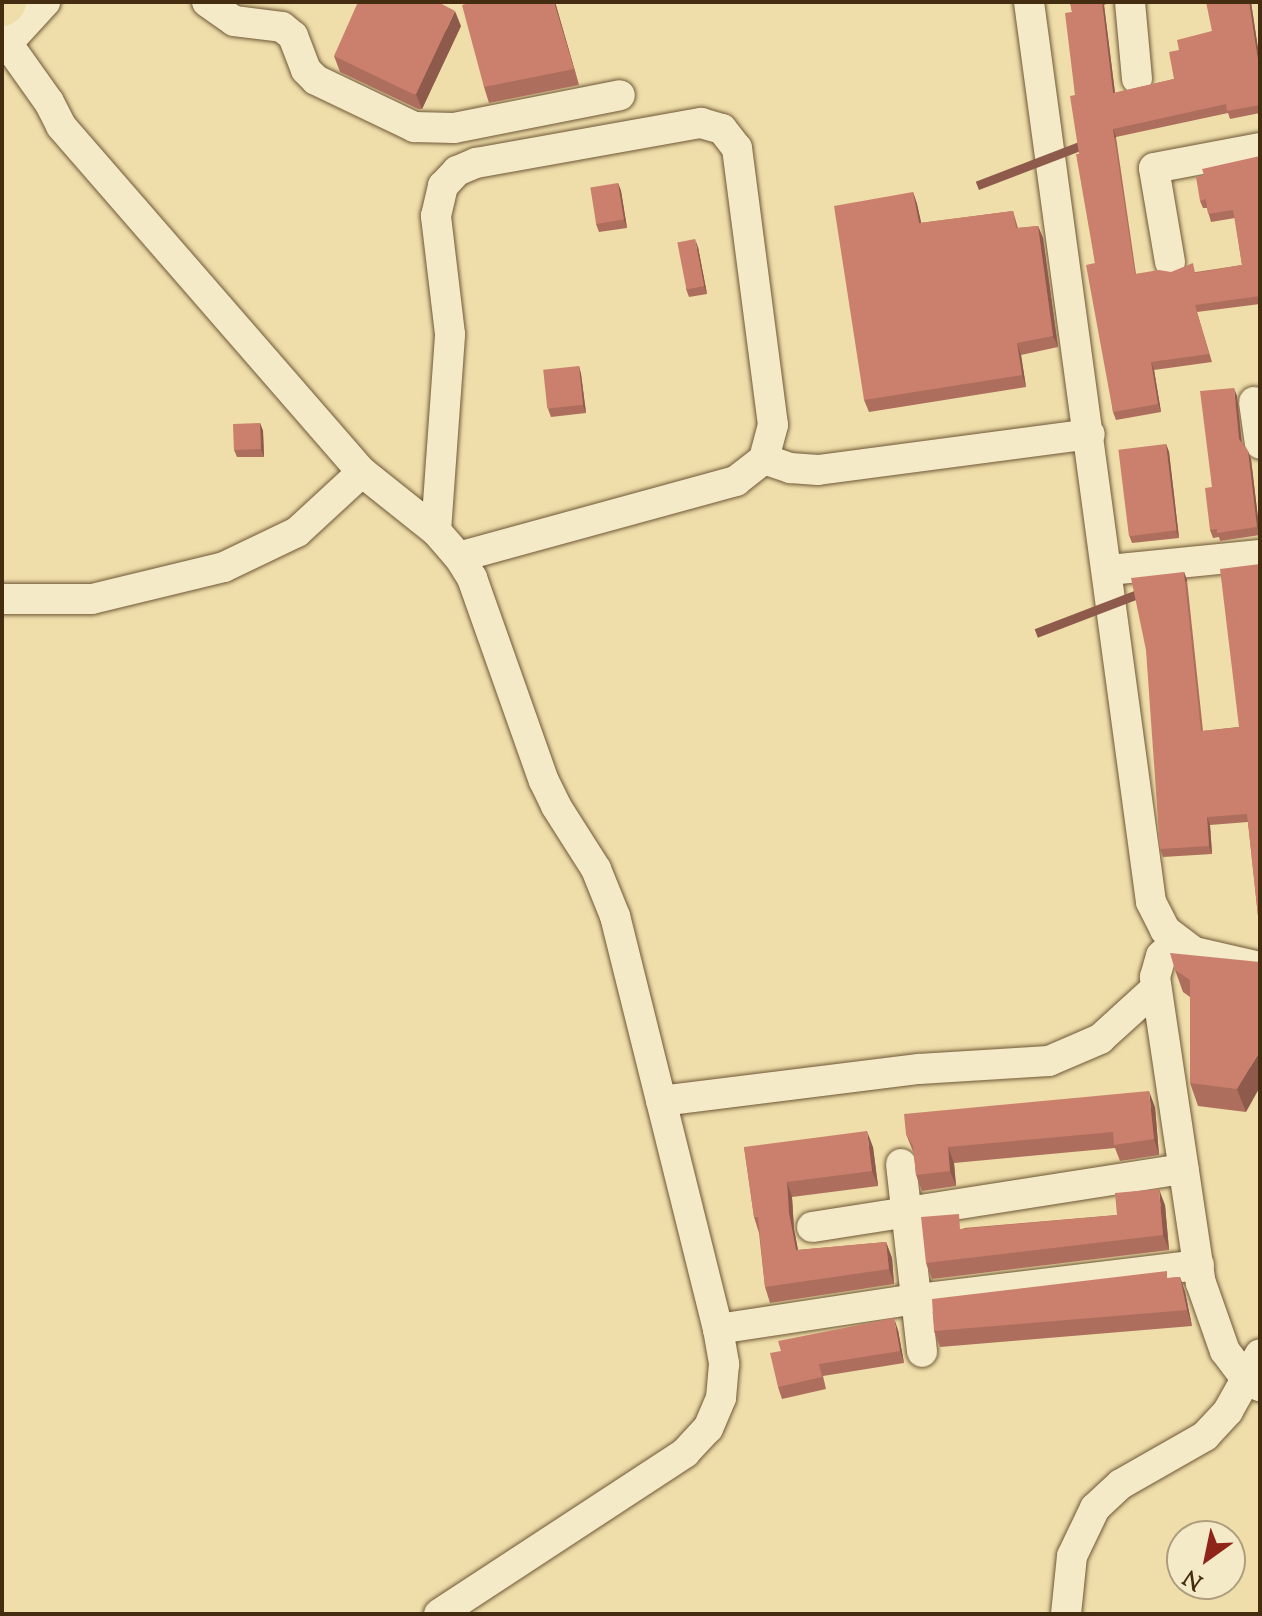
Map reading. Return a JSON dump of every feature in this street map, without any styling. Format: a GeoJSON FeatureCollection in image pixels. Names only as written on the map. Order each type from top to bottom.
{"type":"FeatureCollection","features":[{"type":"Feature","properties":{"kind":"street"},"geometry":{"type":"LineString","coordinates":[[45,2],[4,25],[61,126],[362,472],[436,531],[459,557],[472,578],[544,781],[596,869],[615,916],[718,1329],[725,1381],[716,1413],[698,1441],[439,1614]]}},
{"type":"Feature","properties":{"kind":"street"},"geometry":{"type":"LineString","coordinates":[[207,2],[234,21],[282,27],[293,36],[306,70],[316,80],[414,127],[454,128],[620,95]]}},
{"type":"Feature","properties":{"kind":"street"},"geometry":{"type":"LineString","coordinates":[[1029,2],[1109,570],[1148,887],[1157,917],[1176,941],[1213,959],[1260,967]]}},
{"type":"Feature","properties":{"kind":"street"},"geometry":{"type":"LineString","coordinates":[[1130,2],[1137,79]]}},
{"type":"Feature","properties":{"kind":"street"},"geometry":{"type":"LineString","coordinates":[[436,531],[450,334],[436,206],[449,178],[476,163],[701,123],[715,125],[728,134],[737,148],[773,425],[764,459],[736,481],[459,557]]}},
{"type":"Feature","properties":{"kind":"street"},"geometry":{"type":"LineString","coordinates":[[1170,262],[1154,168],[1260,148]]}},
{"type":"Feature","properties":{"kind":"street"},"geometry":{"type":"LineString","coordinates":[[1254,402],[1260,444]]}},
{"type":"Feature","properties":{"kind":"street"},"geometry":{"type":"LineString","coordinates":[[764,459],[790,468],[818,470],[1090,434]]}},
{"type":"Feature","properties":{"kind":"street"},"geometry":{"type":"LineString","coordinates":[[2,599],[92,599],[224,567],[297,532],[362,472]]}},
{"type":"Feature","properties":{"kind":"street"},"geometry":{"type":"LineString","coordinates":[[1109,570],[1260,555]]}},
{"type":"Feature","properties":{"kind":"street"},"geometry":{"type":"LineString","coordinates":[[1066,1614],[1072,1556],[1095,1508],[1121,1484],[1205,1436],[1228,1411],[1255,1373],[1217,1334],[1205,1301],[1156,988],[1157,966],[1176,941]]}},
{"type":"Feature","properties":{"kind":"street"},"geometry":{"type":"LineString","coordinates":[[661,1101],[919,1069],[1049,1061],[1100,1039],[1156,988]]}},
{"type":"Feature","properties":{"kind":"street"},"geometry":{"type":"LineString","coordinates":[[901,1164],[922,1352]]}},
{"type":"Feature","properties":{"kind":"street"},"geometry":{"type":"LineString","coordinates":[[812,1227],[1184,1169]]}},
{"type":"Feature","properties":{"kind":"street"},"geometry":{"type":"LineString","coordinates":[[718,1329],[917,1299],[1199,1265]]}},
{"type":"Feature","properties":{"kind":"building"},"geometry":{"type":"Polygon","coordinates":[[[358,2],[438,2],[455,11],[416,94],[334,56],[358,2]]]}},
{"type":"Feature","properties":{"kind":"building"},"geometry":{"type":"Polygon","coordinates":[[[473,2],[554,2],[574,69],[484,87],[462,5],[473,2]]]}},
{"type":"Feature","properties":{"kind":"building"},"geometry":{"type":"Polygon","coordinates":[[[1070,2],[1102,2],[1113,93],[1174,79],[1169,52],[1179,50],[1177,40],[1212,31],[1206,2],[1249,2],[1260,73],[1260,105],[1227,111],[1226,104],[1113,129],[1135,274],[1159,270],[1171,272],[1193,263],[1195,273],[1242,265],[1233,210],[1208,214],[1206,199],[1200,201],[1196,177],[1204,175],[1202,169],[1260,156],[1260,296],[1195,305],[1209,354],[1151,362],[1158,404],[1113,412],[1086,265],[1095,263],[1076,154],[1079,154],[1070,96],[1075,95],[1065,13],[1072,12],[1070,2]]]}},
{"type":"Feature","properties":{"kind":"building"},"geometry":{"type":"Polygon","coordinates":[[[618,183],[624,220],[596,224],[590,187],[618,183]]]}},
{"type":"Feature","properties":{"kind":"building"},"geometry":{"type":"Polygon","coordinates":[[[913,192],[919,223],[1013,211],[1016,228],[1038,226],[1053,336],[1017,343],[1022,375],[864,400],[834,206],[913,192]]]}},
{"type":"Feature","properties":{"kind":"building"},"geometry":{"type":"Polygon","coordinates":[[[695,239],[704,286],[686,290],[677,242],[695,239]]]}},
{"type":"Feature","properties":{"kind":"building"},"geometry":{"type":"Polygon","coordinates":[[[579,366],[583,405],[547,409],[543,370],[579,366]]]}},
{"type":"Feature","properties":{"kind":"building"},"geometry":{"type":"Polygon","coordinates":[[[1234,388],[1239,439],[1248,451],[1257,527],[1217,533],[1217,529],[1210,530],[1205,488],[1212,487],[1200,391],[1234,388]]]}},
{"type":"Feature","properties":{"kind":"building"},"geometry":{"type":"Polygon","coordinates":[[[260,423],[261,449],[234,450],[233,424],[260,423]]]}},
{"type":"Feature","properties":{"kind":"building"},"geometry":{"type":"Polygon","coordinates":[[[1166,444],[1177,530],[1129,536],[1118,450],[1166,444]]]}},
{"type":"Feature","properties":{"kind":"building"},"geometry":{"type":"Polygon","coordinates":[[[1260,564],[1258,916],[1247,814],[1207,817],[1209,846],[1160,849],[1146,650],[1131,578],[1184,572],[1201,731],[1239,727],[1220,569],[1260,564]]]}},
{"type":"Feature","properties":{"kind":"building"},"geometry":{"type":"Polygon","coordinates":[[[1170,953],[1260,962],[1260,1051],[1237,1089],[1190,1083],[1190,980],[1175,970],[1170,953]]]}},
{"type":"Feature","properties":{"kind":"building"},"geometry":{"type":"Polygon","coordinates":[[[1149,1091],[1154,1139],[1114,1145],[1113,1132],[948,1147],[950,1171],[916,1175],[913,1146],[906,1134],[904,1114],[1149,1091]]]}},
{"type":"Feature","properties":{"kind":"building"},"geometry":{"type":"Polygon","coordinates":[[[867,1131],[872,1171],[787,1182],[789,1213],[796,1250],[886,1242],[889,1269],[765,1287],[758,1217],[754,1217],[744,1147],[867,1131]]]}},
{"type":"Feature","properties":{"kind":"building"},"geometry":{"type":"Polygon","coordinates":[[[1159,1189],[1163,1235],[926,1263],[921,1217],[959,1214],[960,1229],[1117,1215],[1115,1193],[1159,1189]]]}},
{"type":"Feature","properties":{"kind":"building"},"geometry":{"type":"Polygon","coordinates":[[[1167,1271],[1167,1278],[1180,1277],[1187,1310],[934,1331],[932,1299],[1167,1271]]]}},
{"type":"Feature","properties":{"kind":"building"},"geometry":{"type":"Polygon","coordinates":[[[894,1318],[900,1351],[819,1364],[822,1377],[778,1387],[770,1353],[781,1351],[778,1341],[894,1318]]]}}]}
